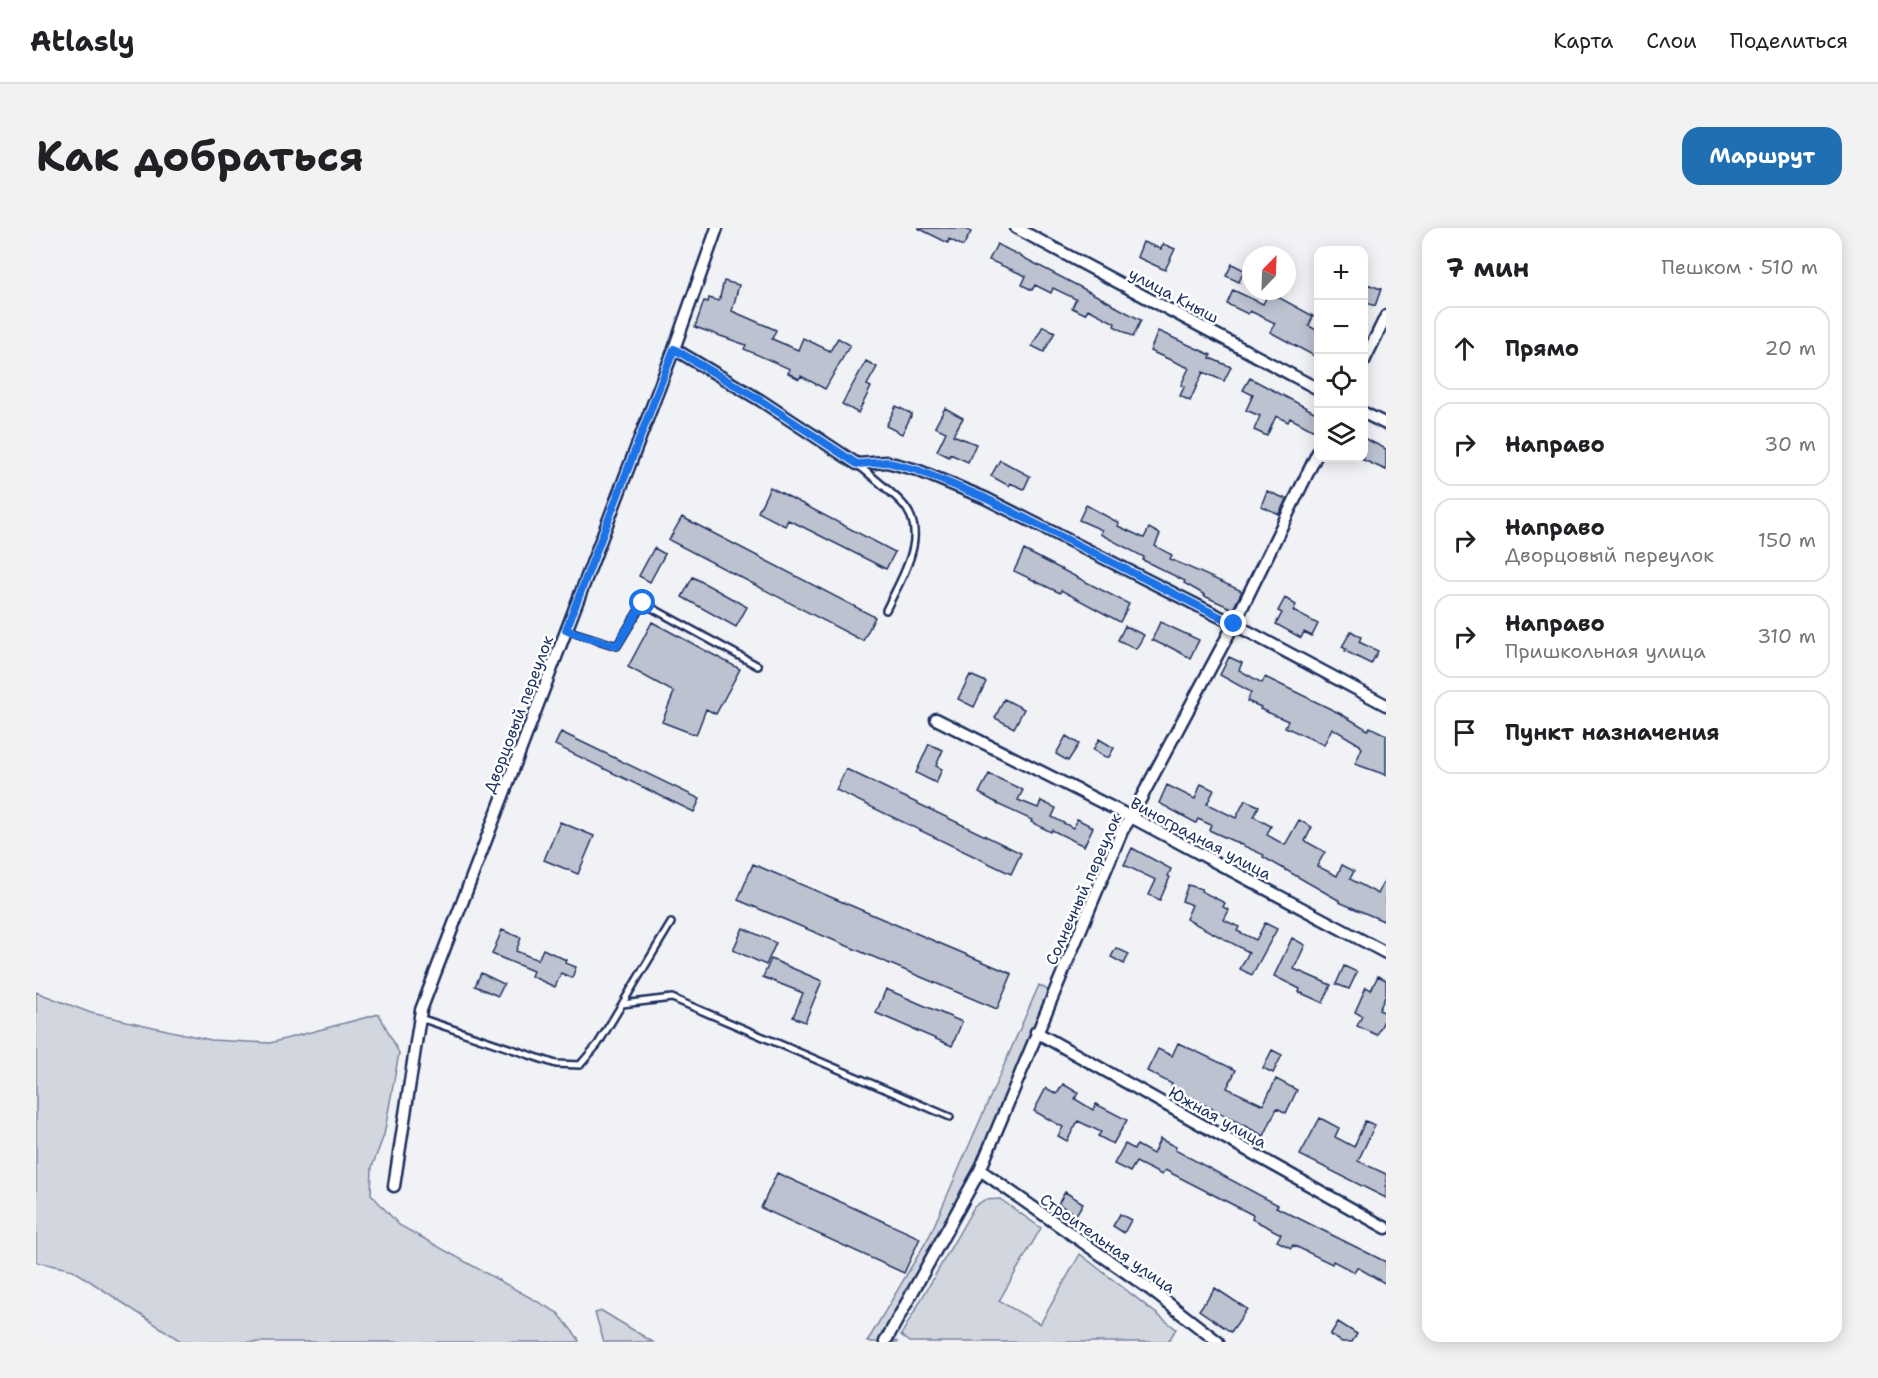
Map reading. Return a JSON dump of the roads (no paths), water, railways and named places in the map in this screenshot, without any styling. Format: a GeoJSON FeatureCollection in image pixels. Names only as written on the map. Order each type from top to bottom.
{"type":"FeatureCollection","features":[{"type":"Feature","properties":{"kind":"street","name":"Дворцовый переулок"},"geometry":{"type":"LineString","coordinates":[[394,1186],[421,1010],[674,349],[717,228]]}},
{"type":"Feature","properties":{"kind":"street","name":"улица Кныш"},"geometry":{"type":"LineString","coordinates":[[1016,228],[1314,387]]}},
{"type":"Feature","properties":{"kind":"street"},"geometry":{"type":"LineString","coordinates":[[1367,354],[1386,316]]}},
{"type":"Feature","properties":{"kind":"street"},"geometry":{"type":"LineString","coordinates":[[674,349],[760,400],[857,464],[887,462],[917,470],[985,498],[1234,624],[1386,705]]}},
{"type":"Feature","properties":{"kind":"street"},"geometry":{"type":"LineString","coordinates":[[1368,414],[1386,424]]}},
{"type":"Feature","properties":{"kind":"street","name":"Солнечный переулок"},"geometry":{"type":"LineString","coordinates":[[887,1338],[980,1170],[1122,831],[1234,624],[1314,460]]}},
{"type":"Feature","properties":{"kind":"street","name":"Виноградная улица"},"geometry":{"type":"LineString","coordinates":[[936,719],[1131,818],[1386,953]]}},
{"type":"Feature","properties":{"kind":"street","name":"Южная улица"},"geometry":{"type":"LineString","coordinates":[[1036,1032],[1386,1228]]}},
{"type":"Feature","properties":{"kind":"street","name":"Строительная улица"},"geometry":{"type":"LineString","coordinates":[[980,1170],[1151,1290],[1218,1342]]}},
{"type":"Feature","properties":{"kind":"street"},"geometry":{"type":"LineString","coordinates":[[887,1338],[898,1342]]}},
{"type":"Feature","properties":{"kind":"lane"},"geometry":{"type":"LineString","coordinates":[[857,464],[903,503],[911,516],[915,531],[910,559],[886,610]]}},
{"type":"Feature","properties":{"kind":"lane"},"geometry":{"type":"LineString","coordinates":[[566,630],[617,646],[643,603],[758,666]]}},
{"type":"Feature","properties":{"kind":"lane"},"geometry":{"type":"LineString","coordinates":[[420,1018],[556,1064],[580,1065],[598,1044],[671,923]]}},
{"type":"Feature","properties":{"kind":"lane"},"geometry":{"type":"LineString","coordinates":[[622,1004],[672,998],[950,1117]]}}]}
